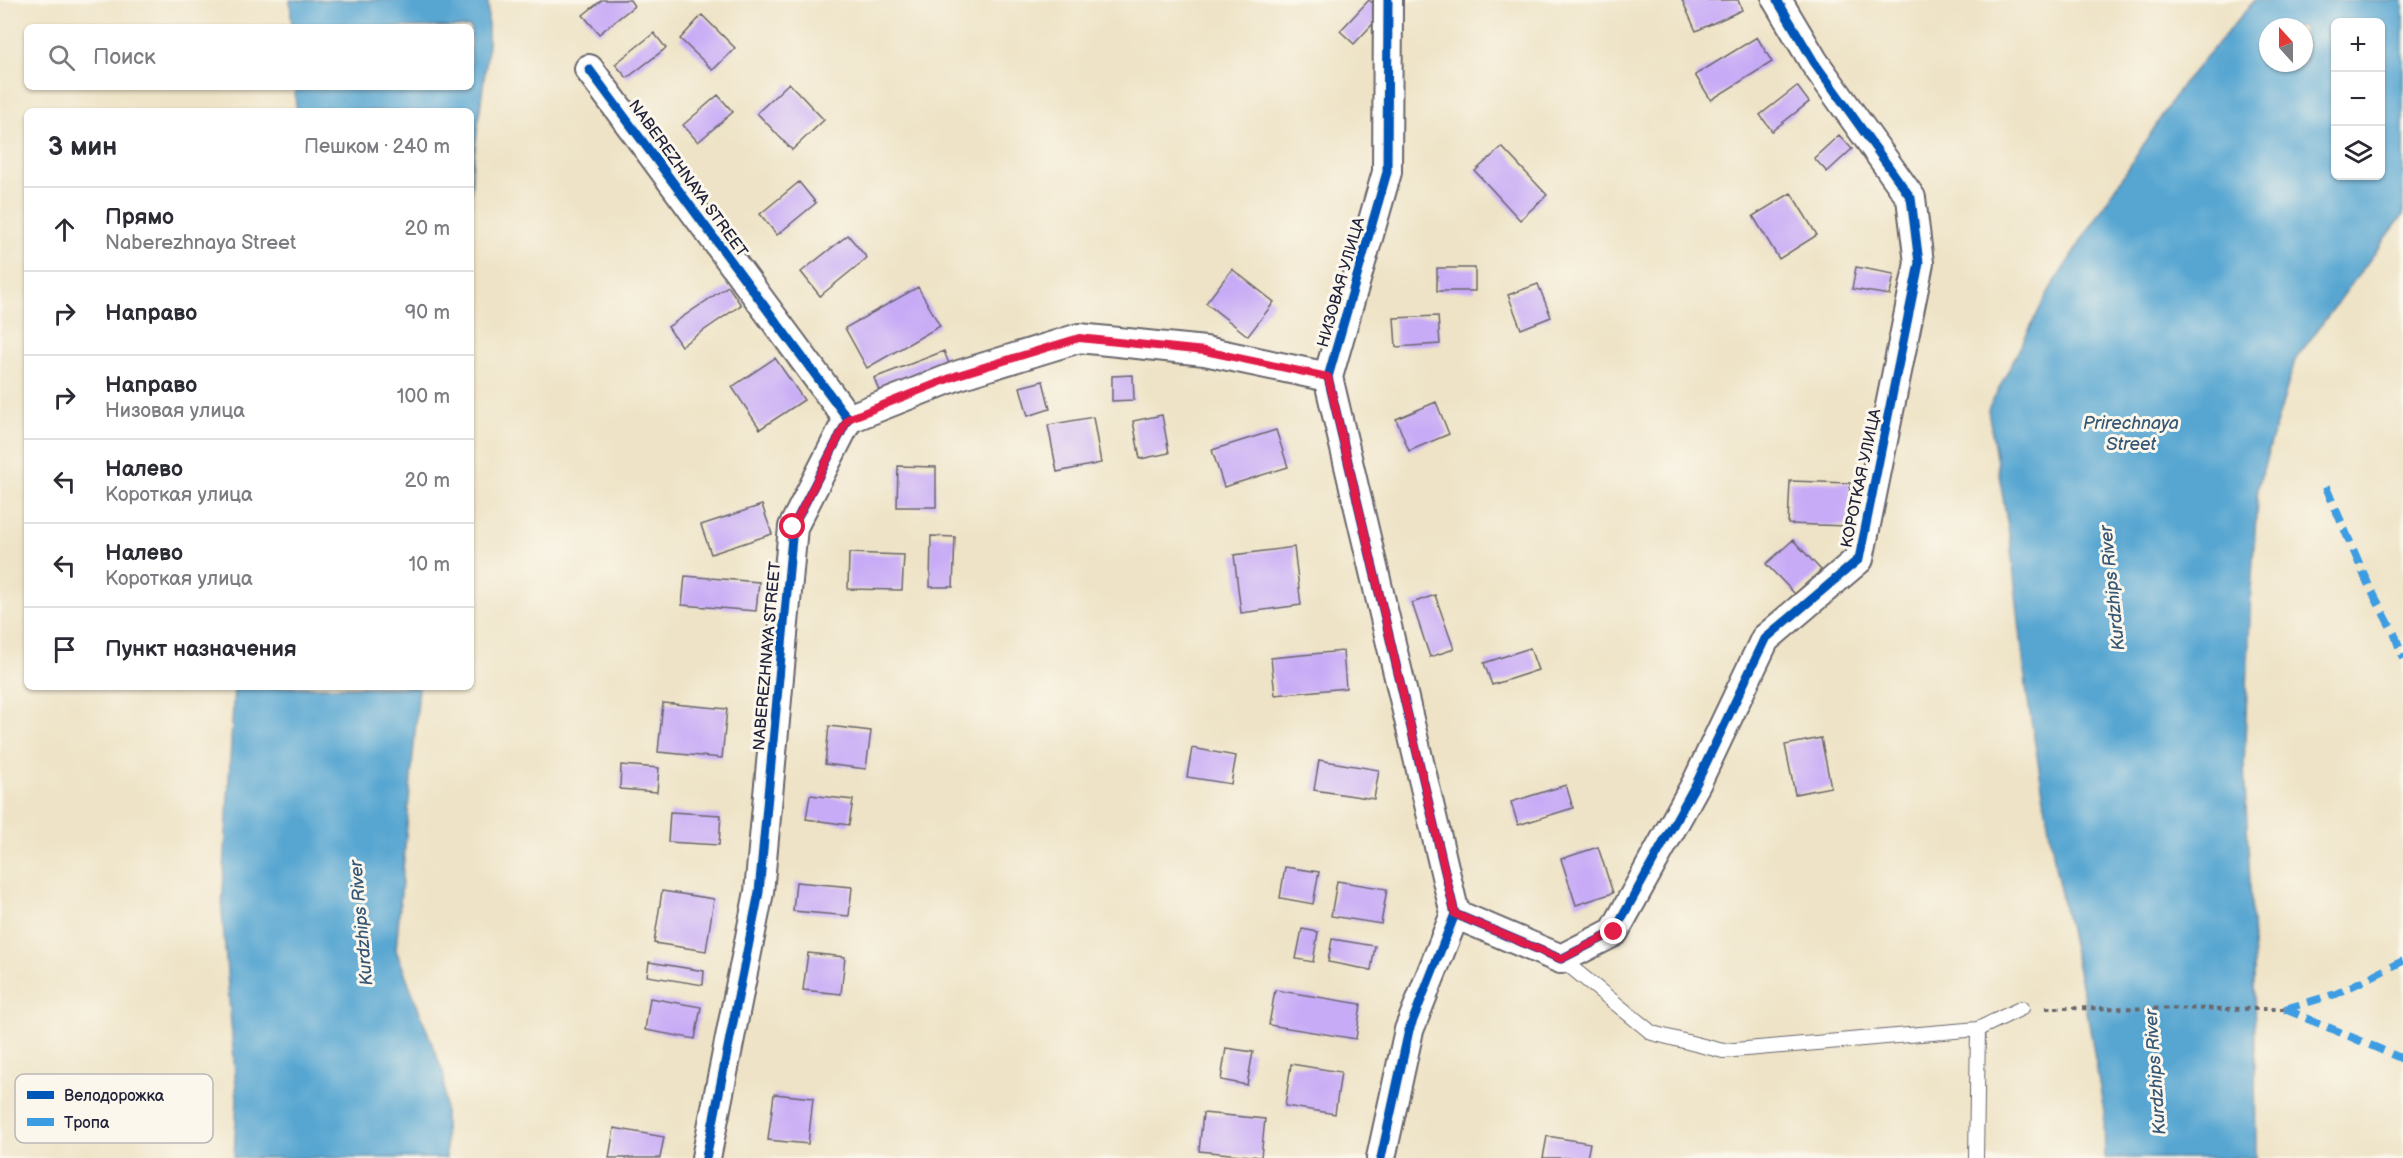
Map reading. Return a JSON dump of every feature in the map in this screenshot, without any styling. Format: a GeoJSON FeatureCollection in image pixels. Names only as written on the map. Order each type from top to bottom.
{"type":"FeatureCollection","features":[{"type":"Feature","properties":{"kind":"street","name":"НИЗОВАЯ УЛИЦА"},"geometry":{"type":"LineString","coordinates":[[1388,0],[1387,172],[1328,377],[1455,914]]}},
{"type":"Feature","properties":{"kind":"street","name":"КОРОТКАЯ УЛИЦА"},"geometry":{"type":"LineString","coordinates":[[1561,959],[1614,932],[1696,782],[1765,639],[1859,559],[1919,263],[1911,198],[1814,62],[1777,0]]}},
{"type":"Feature","properties":{"kind":"street","name":"NABEREZHNAYA STREET"},"geometry":{"type":"LineString","coordinates":[[589,69],[848,419],[793,527],[759,892],[706,1158]]}},
{"type":"Feature","properties":{"kind":"street"},"geometry":{"type":"LineString","coordinates":[[848,419],[958,375],[1079,338],[1205,351],[1328,377]]}},
{"type":"Feature","properties":{"kind":"street"},"geometry":{"type":"LineString","coordinates":[[1381,1158],[1408,1030],[1455,914],[1561,959]]}},
{"type":"Feature","properties":{"kind":"lane"},"geometry":{"type":"LineString","coordinates":[[1561,959],[1652,1033],[1723,1051],[1978,1029],[2022,1008]]}},
{"type":"Feature","properties":{"kind":"lane"},"geometry":{"type":"LineString","coordinates":[[1976,1158],[1978,1029]]}},
{"type":"Feature","properties":{"kind":"path"},"geometry":{"type":"LineString","coordinates":[[2022,1008],[2285,1009]]}},
{"type":"Feature","properties":{"kind":"water"},"geometry":{"type":"Polygon","coordinates":[[[290,0],[488,0],[488,49],[474,155],[474,108],[296,108],[295,90],[474,90],[474,24],[292,24],[290,0]]]}},
{"type":"Feature","properties":{"kind":"water","name":"Prirechnaya Street"},"geometry":{"type":"Polygon","coordinates":[[[2255,0],[2403,0],[2403,215],[2295,360],[2258,487],[2251,590],[2244,766],[2254,962],[2256,1158],[2105,1158],[2104,1112],[2087,1011],[2056,871],[2027,695],[2010,539],[1988,410],[2049,291],[2182,85],[2255,0]]]}},
{"type":"Feature","properties":{"kind":"water","name":"Kurdzhips River"},"geometry":{"type":"Polygon","coordinates":[[[234,690],[419,690],[396,950],[444,1075],[446,1158],[234,1158],[237,1099],[222,910],[234,690]]]}},
{"type":"Feature","properties":{"kind":"building"},"geometry":{"type":"Polygon","coordinates":[[[602,0],[630,0],[634,6],[599,34],[583,15],[602,0]]]}},
{"type":"Feature","properties":{"kind":"building"},"geometry":{"type":"Polygon","coordinates":[[[1369,0],[1384,12],[1354,44],[1340,31],[1369,0]]]}},
{"type":"Feature","properties":{"kind":"building"},"geometry":{"type":"Polygon","coordinates":[[[1682,0],[1738,0],[1742,10],[1696,31],[1682,0]]]}},
{"type":"Feature","properties":{"kind":"building"},"geometry":{"type":"Polygon","coordinates":[[[702,15],[735,48],[713,70],[680,39],[702,15]]]}},
{"type":"Feature","properties":{"kind":"building"},"geometry":{"type":"Polygon","coordinates":[[[654,33],[666,48],[627,78],[615,64],[654,33]]]}},
{"type":"Feature","properties":{"kind":"building"},"geometry":{"type":"Polygon","coordinates":[[[1757,37],[1772,62],[1711,100],[1695,75],[1757,37]]]}},
{"type":"Feature","properties":{"kind":"building"},"geometry":{"type":"Polygon","coordinates":[[[789,83],[824,120],[792,150],[757,113],[789,83]]]}},
{"type":"Feature","properties":{"kind":"building"},"geometry":{"type":"Polygon","coordinates":[[[1797,86],[1809,102],[1772,131],[1760,115],[1797,86]]]}},
{"type":"Feature","properties":{"kind":"building"},"geometry":{"type":"Polygon","coordinates":[[[718,95],[733,112],[698,142],[683,125],[718,95]]]}},
{"type":"Feature","properties":{"kind":"building"},"geometry":{"type":"Polygon","coordinates":[[[1839,135],[1852,149],[1827,172],[1814,158],[1839,135]]]}},
{"type":"Feature","properties":{"kind":"building"},"geometry":{"type":"Polygon","coordinates":[[[1502,147],[1547,195],[1520,220],[1475,171],[1502,147]]]}},
{"type":"Feature","properties":{"kind":"building"},"geometry":{"type":"Polygon","coordinates":[[[799,182],[816,203],[777,235],[760,214],[799,182]]]}},
{"type":"Feature","properties":{"kind":"building"},"geometry":{"type":"Polygon","coordinates":[[[1791,193],[1817,235],[1779,259],[1753,216],[1791,193]]]}},
{"type":"Feature","properties":{"kind":"building"},"geometry":{"type":"Polygon","coordinates":[[[848,235],[867,258],[820,296],[801,272],[848,235]]]}},
{"type":"Feature","properties":{"kind":"building"},"geometry":{"type":"Polygon","coordinates":[[[1856,267],[1894,274],[1890,295],[1852,289],[1856,267]]]}},
{"type":"Feature","properties":{"kind":"building"},"geometry":{"type":"Polygon","coordinates":[[[1437,268],[1475,268],[1475,291],[1437,291],[1437,268]]]}},
{"type":"Feature","properties":{"kind":"building"},"geometry":{"type":"Polygon","coordinates":[[[1232,269],[1274,302],[1248,336],[1206,303],[1232,269]]]}},
{"type":"Feature","properties":{"kind":"building"},"geometry":{"type":"Polygon","coordinates":[[[1538,284],[1551,317],[1521,329],[1508,295],[1538,284]]]}},
{"type":"Feature","properties":{"kind":"building"},"geometry":{"type":"Polygon","coordinates":[[[728,286],[741,305],[681,346],[668,327],[728,286]]]}},
{"type":"Feature","properties":{"kind":"building"},"geometry":{"type":"Polygon","coordinates":[[[918,287],[940,326],[867,368],[845,328],[918,287]]]}},
{"type":"Feature","properties":{"kind":"building"},"geometry":{"type":"Polygon","coordinates":[[[1438,316],[1440,344],[1396,347],[1394,318],[1438,316]]]}},
{"type":"Feature","properties":{"kind":"building"},"geometry":{"type":"Polygon","coordinates":[[[944,351],[951,369],[881,396],[874,378],[944,351]]]}},
{"type":"Feature","properties":{"kind":"building"},"geometry":{"type":"Polygon","coordinates":[[[775,358],[804,400],[760,429],[732,387],[775,358]]]}},
{"type":"Feature","properties":{"kind":"building"},"geometry":{"type":"Polygon","coordinates":[[[1133,375],[1134,400],[1112,401],[1112,376],[1133,375]]]}},
{"type":"Feature","properties":{"kind":"building"},"geometry":{"type":"Polygon","coordinates":[[[1043,381],[1050,409],[1028,416],[1020,387],[1043,381]]]}},
{"type":"Feature","properties":{"kind":"building"},"geometry":{"type":"Polygon","coordinates":[[[1436,402],[1449,434],[1409,451],[1396,419],[1436,402]]]}},
{"type":"Feature","properties":{"kind":"building"},"geometry":{"type":"Polygon","coordinates":[[[1162,415],[1169,453],[1140,459],[1133,421],[1162,415]]]}},
{"type":"Feature","properties":{"kind":"building"},"geometry":{"type":"Polygon","coordinates":[[[1093,417],[1101,463],[1057,472],[1048,425],[1093,417]]]}},
{"type":"Feature","properties":{"kind":"building"},"geometry":{"type":"Polygon","coordinates":[[[1276,430],[1288,467],[1224,487],[1212,450],[1276,430]]]}},
{"type":"Feature","properties":{"kind":"building"},"geometry":{"type":"Polygon","coordinates":[[[898,466],[936,467],[936,507],[897,507],[898,466]]]}},
{"type":"Feature","properties":{"kind":"building"},"geometry":{"type":"Polygon","coordinates":[[[1790,481],[1850,483],[1848,526],[1788,524],[1790,481]]]}},
{"type":"Feature","properties":{"kind":"building"},"geometry":{"type":"Polygon","coordinates":[[[762,505],[772,534],[711,554],[701,525],[762,505]]]}},
{"type":"Feature","properties":{"kind":"building"},"geometry":{"type":"Polygon","coordinates":[[[931,536],[955,537],[953,587],[930,587],[931,536]]]}},
{"type":"Feature","properties":{"kind":"building"},"geometry":{"type":"Polygon","coordinates":[[[1793,540],[1821,570],[1795,594],[1766,564],[1793,540]]]}},
{"type":"Feature","properties":{"kind":"building"},"geometry":{"type":"Polygon","coordinates":[[[1294,547],[1301,605],[1241,613],[1234,555],[1294,547]]]}},
{"type":"Feature","properties":{"kind":"building"},"geometry":{"type":"Polygon","coordinates":[[[849,553],[904,555],[902,590],[848,589],[849,553]]]}},
{"type":"Feature","properties":{"kind":"building"},"geometry":{"type":"Polygon","coordinates":[[[685,576],[759,582],[756,611],[682,605],[685,576]]]}},
{"type":"Feature","properties":{"kind":"building"},"geometry":{"type":"Polygon","coordinates":[[[1435,595],[1454,649],[1430,657],[1412,603],[1435,595]]]}},
{"type":"Feature","properties":{"kind":"building"},"geometry":{"type":"Polygon","coordinates":[[[1530,648],[1538,670],[1492,685],[1484,663],[1530,648]]]}},
{"type":"Feature","properties":{"kind":"building"},"geometry":{"type":"Polygon","coordinates":[[[1343,651],[1346,688],[1275,695],[1271,658],[1343,651]]]}},
{"type":"Feature","properties":{"kind":"building"},"geometry":{"type":"Polygon","coordinates":[[[663,703],[727,709],[722,758],[658,752],[663,703]]]}},
{"type":"Feature","properties":{"kind":"building"},"geometry":{"type":"Polygon","coordinates":[[[829,726],[871,731],[866,769],[825,764],[829,726]]]}},
{"type":"Feature","properties":{"kind":"building"},"geometry":{"type":"Polygon","coordinates":[[[1821,738],[1831,787],[1795,794],[1785,745],[1821,738]]]}},
{"type":"Feature","properties":{"kind":"building"},"geometry":{"type":"Polygon","coordinates":[[[1192,748],[1236,756],[1231,784],[1187,777],[1192,748]]]}},
{"type":"Feature","properties":{"kind":"building"},"geometry":{"type":"Polygon","coordinates":[[[1319,760],[1379,770],[1374,799],[1314,790],[1319,760]]]}},
{"type":"Feature","properties":{"kind":"building"},"geometry":{"type":"Polygon","coordinates":[[[621,765],[659,768],[657,792],[620,789],[621,765]]]}},
{"type":"Feature","properties":{"kind":"building"},"geometry":{"type":"Polygon","coordinates":[[[1566,785],[1573,808],[1518,825],[1511,802],[1566,785]]]}},
{"type":"Feature","properties":{"kind":"building"},"geometry":{"type":"Polygon","coordinates":[[[810,795],[853,800],[849,825],[806,819],[810,795]]]}},
{"type":"Feature","properties":{"kind":"building"},"geometry":{"type":"Polygon","coordinates":[[[670,812],[721,815],[719,845],[668,842],[670,812]]]}},
{"type":"Feature","properties":{"kind":"building"},"geometry":{"type":"Polygon","coordinates":[[[1598,847],[1613,893],[1576,905],[1561,859],[1598,847]]]}},
{"type":"Feature","properties":{"kind":"building"},"geometry":{"type":"Polygon","coordinates":[[[1285,867],[1319,872],[1313,904],[1280,898],[1285,867]]]}},
{"type":"Feature","properties":{"kind":"building"},"geometry":{"type":"Polygon","coordinates":[[[1337,881],[1387,889],[1381,924],[1331,916],[1337,881]]]}},
{"type":"Feature","properties":{"kind":"building"},"geometry":{"type":"Polygon","coordinates":[[[796,882],[852,887],[849,916],[793,911],[796,882]]]}},
{"type":"Feature","properties":{"kind":"building"},"geometry":{"type":"Polygon","coordinates":[[[662,891],[714,899],[706,951],[654,943],[662,891]]]}},
{"type":"Feature","properties":{"kind":"building"},"geometry":{"type":"Polygon","coordinates":[[[1302,929],[1318,932],[1313,962],[1296,959],[1302,929]]]}},
{"type":"Feature","properties":{"kind":"building"},"geometry":{"type":"Polygon","coordinates":[[[1332,939],[1375,946],[1371,970],[1328,962],[1332,939]]]}},
{"type":"Feature","properties":{"kind":"building"},"geometry":{"type":"Polygon","coordinates":[[[808,953],[845,957],[841,994],[803,990],[808,953]]]}},
{"type":"Feature","properties":{"kind":"building"},"geometry":{"type":"Polygon","coordinates":[[[649,962],[704,971],[703,985],[647,976],[649,962]]]}},
{"type":"Feature","properties":{"kind":"building"},"geometry":{"type":"Polygon","coordinates":[[[1275,990],[1361,1004],[1356,1039],[1269,1025],[1275,990]]]}},
{"type":"Feature","properties":{"kind":"building"},"geometry":{"type":"Polygon","coordinates":[[[650,998],[701,1007],[695,1039],[645,1030],[650,998]]]}},
{"type":"Feature","properties":{"kind":"building"},"geometry":{"type":"Polygon","coordinates":[[[1226,1048],[1253,1052],[1247,1085],[1221,1080],[1226,1048]]]}},
{"type":"Feature","properties":{"kind":"building"},"geometry":{"type":"Polygon","coordinates":[[[1291,1064],[1341,1072],[1335,1114],[1285,1106],[1291,1064]]]}},
{"type":"Feature","properties":{"kind":"building"},"geometry":{"type":"Polygon","coordinates":[[[774,1094],[813,1098],[808,1144],[768,1140],[774,1094]]]}},
{"type":"Feature","properties":{"kind":"building"},"geometry":{"type":"Polygon","coordinates":[[[1203,1113],[1265,1119],[1261,1157],[1199,1151],[1203,1113]]]}},
{"type":"Feature","properties":{"kind":"building"},"geometry":{"type":"Polygon","coordinates":[[[614,1128],[664,1137],[660,1158],[609,1158],[614,1128]]]}},
{"type":"Feature","properties":{"kind":"building"},"geometry":{"type":"Polygon","coordinates":[[[1547,1136],[1590,1143],[1587,1158],[1543,1158],[1547,1136]]]}},
{"type":"Feature","properties":{"kind":"marked path"},"geometry":{"type":"LineString","coordinates":[[2326,487],[2369,586],[2395,635],[2403,659]]}},
{"type":"Feature","properties":{"kind":"marked path"},"geometry":{"type":"LineString","coordinates":[[2285,1009],[2336,994],[2403,961]]}},
{"type":"Feature","properties":{"kind":"marked path"},"geometry":{"type":"LineString","coordinates":[[2285,1009],[2403,1059]]}},
{"type":"Feature","properties":{"kind":"cycle path"},"geometry":{"type":"LineString","coordinates":[[1381,1158],[1409,1030],[1455,914],[1328,377],[1387,172],[1388,0]]}},
{"type":"Feature","properties":{"kind":"cycle path"},"geometry":{"type":"LineString","coordinates":[[1455,914],[1561,959],[1614,932],[1697,782],[1765,639],[1859,559],[1919,263],[1911,198],[1814,62],[1777,0]]}},
{"type":"Feature","properties":{"kind":"cycle path"},"geometry":{"type":"LineString","coordinates":[[589,69],[848,419],[793,527],[759,892],[706,1158]]}},
{"type":"Feature","properties":{"kind":"route"},"geometry":{"type":"LineString","coordinates":[[793,527],[848,419],[958,375],[1079,338],[1205,351],[1328,377],[1455,914],[1561,959],[1614,932]]}}]}
